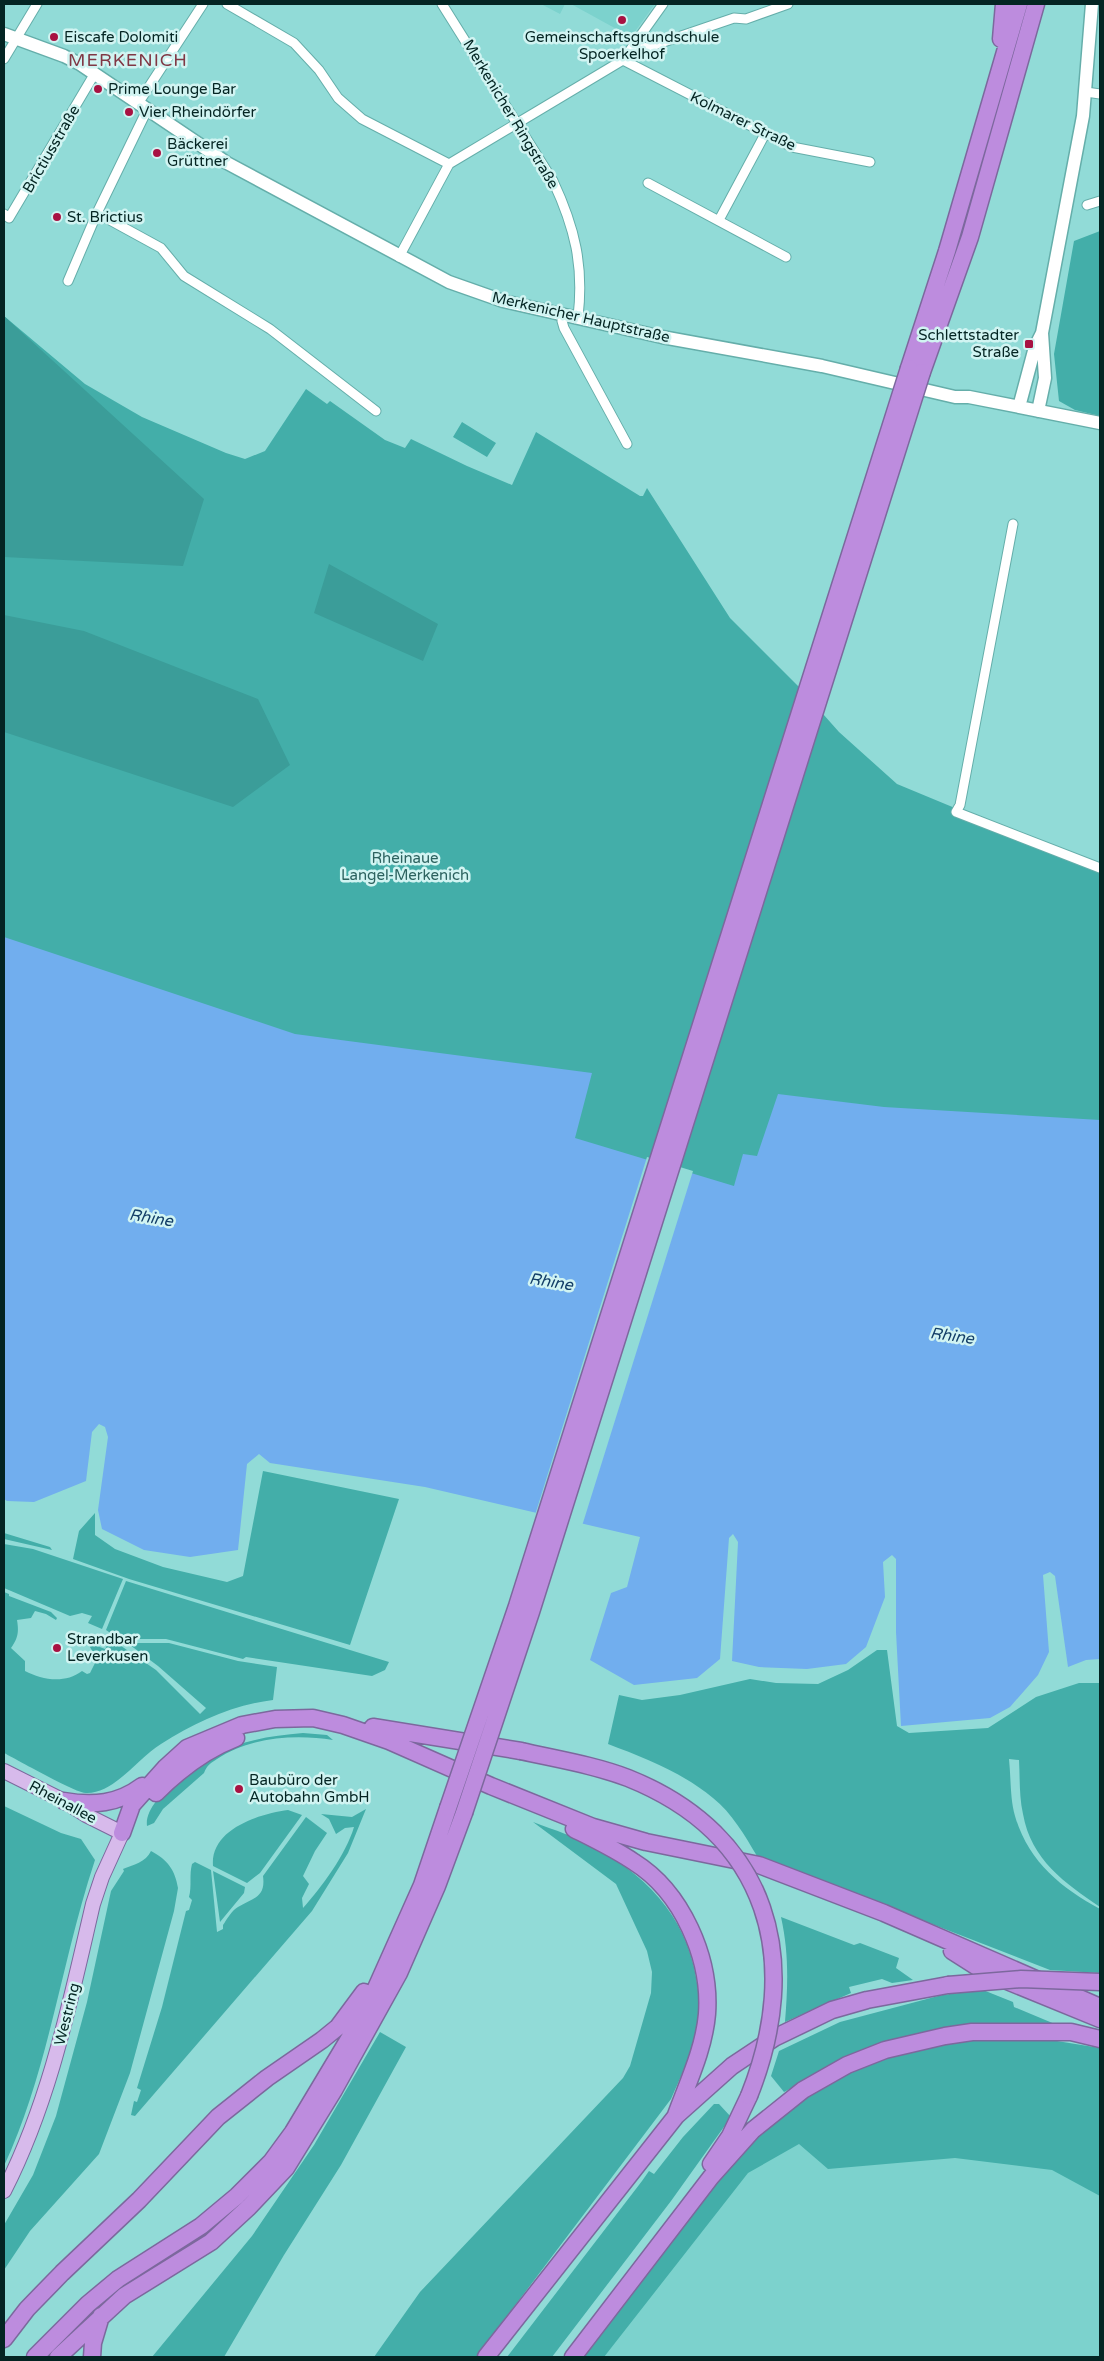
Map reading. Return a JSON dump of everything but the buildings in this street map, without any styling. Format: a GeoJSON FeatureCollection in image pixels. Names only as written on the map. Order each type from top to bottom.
{"type":"FeatureCollection","features":[{"type":"Feature","properties":{"kind":"highway"},"geometry":{"type":"LineString","coordinates":[[991,104],[1003,26],[1004,4]]}},
{"type":"Feature","properties":{"kind":"highway"},"geometry":{"type":"LineString","coordinates":[[58,2357],[101,2315],[124,2296],[211,2242],[249,2207],[286,2168],[334,2090],[399,1973],[437,1886],[464,1813],[531,1612],[916,370],[947,251],[1019,4]]}},
{"type":"Feature","properties":{"kind":"highway"},"geometry":{"type":"LineString","coordinates":[[35,2357],[103,2291],[118,2279],[202,2226],[237,2196],[271,2162],[297,2126],[350,2037],[399,1941],[422,1885],[517,1606],[916,370],[970,237],[1036,4]]}},
{"type":"Feature","properties":{"kind":"highway"},"geometry":{"type":"LineString","coordinates":[[64,1801],[84,1804],[115,1800],[132,1793],[188,1748],[242,1725],[295,1718],[328,1721],[522,1751],[627,1778],[662,1794],[697,1818],[726,1844],[754,1888],[761,1905],[773,1950],[775,1972],[769,2035],[762,2064],[730,2136],[640,2270]]}},
{"type":"Feature","properties":{"kind":"highway"},"geometry":{"type":"LineString","coordinates":[[328,1721],[389,1741],[491,1786],[593,1827],[646,1842],[759,1865],[884,1913],[1100,2008]]}},
{"type":"Feature","properties":{"kind":"highway"},"geometry":{"type":"LineString","coordinates":[[122,1833],[167,1783],[209,1750],[237,1738],[262,1731],[304,1726],[326,1727],[384,1745],[484,1792],[619,1844],[736,1865],[768,1874],[910,1929],[941,1944],[985,1972],[1100,2019]]}},
{"type":"Feature","properties":{"kind":"highway"},"geometry":{"type":"LineString","coordinates":[[122,1833],[132,1805],[165,1768]]}},
{"type":"Feature","properties":{"kind":"highway"},"geometry":{"type":"LineString","coordinates":[[565,1824],[636,1862],[669,1895],[690,1930],[703,1969],[707,2013],[698,2059],[676,2116]]}},
{"type":"Feature","properties":{"kind":"highway"},"geometry":{"type":"LineString","coordinates":[[4,2339],[27,2310],[62,2272],[139,2200],[218,2117],[267,2078],[338,2027],[352,2010],[399,1941]]}},
{"type":"Feature","properties":{"kind":"highway"},"geometry":{"type":"LineString","coordinates":[[486,2357],[676,2116],[738,2062],[794,2027],[832,2010],[866,2000],[948,1985],[1022,1979],[1100,1982]]}},
{"type":"Feature","properties":{"kind":"highway"},"geometry":{"type":"LineString","coordinates":[[573,2357],[711,2177],[753,2130],[803,2090],[847,2065],[884,2050],[972,2032],[1071,2032],[1100,2040]]}},
{"type":"Feature","properties":{"kind":"highway"},"geometry":{"type":"LineString","coordinates":[[92,2357],[93,2343],[101,2315]]}},
{"type":"Feature","properties":{"kind":"main road","name":"Rheinallee"},"geometry":{"type":"LineString","coordinates":[[4,1771],[122,1833]]}},
{"type":"Feature","properties":{"kind":"main road","name":"Westring"},"geometry":{"type":"LineString","coordinates":[[4,2191],[30,2134],[49,2082],[93,1904],[102,1877],[122,1833]]}},
{"type":"Feature","properties":{"kind":"street"},"geometry":{"type":"LineString","coordinates":[[4,59],[10,36],[37,4]]}},
{"type":"Feature","properties":{"kind":"street"},"geometry":{"type":"LineString","coordinates":[[68,281],[143,105],[203,4]]}},
{"type":"Feature","properties":{"kind":"street"},"geometry":{"type":"LineString","coordinates":[[226,4],[294,43],[319,70],[338,98],[362,119],[449,164]]}},
{"type":"Feature","properties":{"kind":"street","name":"Merkenicher Ringstraße"},"geometry":{"type":"LineString","coordinates":[[442,4],[554,181],[574,235],[579,262],[578,318]]}},
{"type":"Feature","properties":{"kind":"street"},"geometry":{"type":"LineString","coordinates":[[399,257],[449,164],[623,60],[663,4]]}},
{"type":"Feature","properties":{"kind":"street"},"geometry":{"type":"LineString","coordinates":[[635,44],[646,48],[734,18],[746,19],[788,4]]}},
{"type":"Feature","properties":{"kind":"street"},"geometry":{"type":"LineString","coordinates":[[1038,411],[1044,392],[1045,378],[1042,333],[1070,193],[1086,92],[1092,4]]}},
{"type":"Feature","properties":{"kind":"street","name":"Merkenicher Hauptstraße"},"geometry":{"type":"LineString","coordinates":[[10,36],[64,56],[95,73],[227,163],[399,257],[449,282],[503,301],[662,337],[822,366],[955,397],[969,396],[1100,423]]}},
{"type":"Feature","properties":{"kind":"street","name":"Kolmarer Straße"},"geometry":{"type":"LineString","coordinates":[[623,60],[792,147],[870,162]]}},
{"type":"Feature","properties":{"kind":"street","name":"Brictiusstraße"},"geometry":{"type":"LineString","coordinates":[[4,214],[9,218],[95,73]]}},
{"type":"Feature","properties":{"kind":"street"},"geometry":{"type":"LineString","coordinates":[[1086,92],[1100,94]]}},
{"type":"Feature","properties":{"kind":"street"},"geometry":{"type":"LineString","coordinates":[[719,220],[765,134]]}},
{"type":"Feature","properties":{"kind":"street"},"geometry":{"type":"LineString","coordinates":[[648,183],[786,257]]}},
{"type":"Feature","properties":{"kind":"street"},"geometry":{"type":"LineString","coordinates":[[1087,205],[1100,201]]}},
{"type":"Feature","properties":{"kind":"street"},"geometry":{"type":"LineString","coordinates":[[97,212],[161,248],[184,276],[270,329],[376,410]]}},
{"type":"Feature","properties":{"kind":"street"},"geometry":{"type":"LineString","coordinates":[[564,315],[562,321],[564,328],[627,444]]}},
{"type":"Feature","properties":{"kind":"street"},"geometry":{"type":"LineString","coordinates":[[1019,407],[1035,347],[1042,333]]}},
{"type":"Feature","properties":{"kind":"street"},"geometry":{"type":"LineString","coordinates":[[1013,524],[960,805],[956,812],[1100,868]]}},
{"type":"Feature","properties":{"kind":"shaded area","name":"Gemeinschaftsgrundschule Spoerkelhof"},"geometry":{"type":"Polygon","coordinates":[[[541,4],[565,4],[560,14],[541,4]]]}},
{"type":"Feature","properties":{"kind":"shaded area","name":"Gemeinschaftsgrundschule Spoerkelhof"},"geometry":{"type":"Polygon","coordinates":[[[571,4],[655,4],[631,37],[571,4]]]}},
{"type":"Feature","properties":{"kind":"shaded area"},"geometry":{"type":"Polygon","coordinates":[[[4,316],[204,499],[183,566],[4,557],[4,316]]]}},
{"type":"Feature","properties":{"kind":"shaded area"},"geometry":{"type":"Polygon","coordinates":[[[329,564],[438,624],[423,661],[314,613],[329,564]]]}},
{"type":"Feature","properties":{"kind":"shaded area"},"geometry":{"type":"Polygon","coordinates":[[[4,615],[84,631],[258,699],[290,765],[233,807],[4,732],[4,615]]]}},
{"type":"Feature","properties":{"kind":"shaded area"},"geometry":{"type":"Polygon","coordinates":[[[1100,2078],[1100,2357],[594,2357],[726,2176],[812,2112],[1100,2078]]]}},
{"type":"Feature","properties":{"kind":"green space"},"geometry":{"type":"Polygon","coordinates":[[[1100,231],[1100,416],[1075,410],[1059,401],[1054,354],[1074,241],[1100,231]]]}},
{"type":"Feature","properties":{"kind":"green space","name":"Rheinaue Langel-Merkenich"},"geometry":{"type":"Polygon","coordinates":[[[4,316],[85,384],[142,417],[226,453],[245,459],[265,451],[306,389],[327,404],[330,401],[385,440],[405,448],[411,439],[512,485],[536,432],[640,496],[643,496],[647,488],[730,618],[799,687],[839,732],[897,784],[991,823],[1100,864],[1100,1367],[4,1174],[4,316]]]}},
{"type":"Feature","properties":{"kind":"green space"},"geometry":{"type":"Polygon","coordinates":[[[462,422],[496,443],[487,457],[453,437],[462,422]]]}},
{"type":"Feature","properties":{"kind":"green space"},"geometry":{"type":"Polygon","coordinates":[[[263,1471],[399,1499],[350,1645],[129,1579],[73,1559],[79,1531],[95,1513],[95,1535],[115,1549],[163,1567],[227,1582],[243,1576],[263,1471]]]}},
{"type":"Feature","properties":{"kind":"green space"},"geometry":{"type":"Polygon","coordinates":[[[4,1533],[50,1547],[52,1550],[4,1539],[4,1533]]]}},
{"type":"Feature","properties":{"kind":"green space"},"geometry":{"type":"Polygon","coordinates":[[[4,1544],[33,1549],[123,1579],[102,1629],[88,1623],[92,1616],[82,1613],[70,1616],[4,1588],[4,1544]]]}},
{"type":"Feature","properties":{"kind":"green space"},"geometry":{"type":"Polygon","coordinates":[[[126,1581],[389,1662],[385,1670],[372,1676],[246,1657],[243,1659],[166,1639],[119,1639],[106,1630],[126,1581]]]}},
{"type":"Feature","properties":{"kind":"green space"},"geometry":{"type":"Polygon","coordinates":[[[4,1592],[9,1594],[9,1596],[51,1612],[57,1618],[56,1620],[46,1614],[35,1611],[31,1618],[17,1620],[17,1635],[11,1648],[25,1661],[25,1671],[39,1677],[61,1679],[68,1678],[82,1671],[87,1674],[90,1673],[97,1659],[87,1642],[105,1649],[111,1639],[156,1670],[200,1714],[206,1708],[158,1666],[130,1645],[131,1643],[169,1643],[238,1661],[277,1667],[273,1700],[229,1710],[201,1722],[152,1750],[116,1782],[106,1788],[96,1792],[80,1792],[4,1753],[4,1592]]]}},
{"type":"Feature","properties":{"kind":"green space"},"geometry":{"type":"Polygon","coordinates":[[[877,1650],[887,1650],[897,1726],[909,1733],[988,1728],[1036,1697],[1079,1683],[1100,1683],[1100,1907],[1074,1889],[1051,1869],[1033,1845],[1027,1830],[1022,1807],[1019,1760],[1009,1759],[1013,1809],[1028,1847],[1037,1860],[1059,1882],[1100,1909],[1100,1973],[1050,1970],[757,1856],[732,1818],[720,1804],[701,1789],[663,1767],[608,1744],[619,1695],[642,1700],[680,1695],[750,1679],[776,1683],[818,1684],[848,1670],[877,1650]]]}},
{"type":"Feature","properties":{"kind":"green space"},"geometry":{"type":"Polygon","coordinates":[[[303,1733],[327,1735],[333,1740],[303,1737],[273,1739],[244,1746],[230,1752],[209,1765],[204,1773],[163,1809],[154,1823],[147,1826],[149,1814],[155,1802],[180,1778],[209,1758],[234,1746],[251,1741],[303,1733]]]}},
{"type":"Feature","properties":{"kind":"green space"},"geometry":{"type":"Polygon","coordinates":[[[4,1806],[61,1833],[81,1839],[95,1860],[83,1898],[44,2053],[19,2129],[4,2166],[4,1806]]]}},
{"type":"Feature","properties":{"kind":"green space"},"geometry":{"type":"Polygon","coordinates":[[[366,1809],[348,1853],[312,1911],[135,2116],[131,2115],[134,2101],[137,2102],[141,2090],[137,2088],[162,2007],[186,1911],[189,1910],[192,1900],[189,1897],[192,1864],[195,1862],[211,1870],[217,1932],[223,1929],[223,1925],[234,1910],[260,1893],[263,1876],[306,1817],[327,1833],[315,1851],[303,1876],[309,1884],[302,1898],[303,1908],[333,1870],[354,1827],[345,1828],[336,1834],[329,1819],[321,1814],[352,1817],[366,1809]]]}},
{"type":"Feature","properties":{"kind":"green space"},"geometry":{"type":"Polygon","coordinates":[[[288,1810],[302,1815],[260,1873],[247,1883],[213,1866],[214,1853],[219,1842],[228,1833],[238,1826],[264,1815],[288,1810]]]}},
{"type":"Feature","properties":{"kind":"green space"},"geometry":{"type":"Polygon","coordinates":[[[533,1822],[581,1840],[596,1848],[635,1874],[666,1906],[687,1944],[694,1966],[700,2013],[693,2046],[671,2099],[476,2357],[374,2357],[420,2292],[623,2078],[630,2066],[651,1993],[652,1972],[647,1951],[616,1884],[533,1822]]]}},
{"type":"Feature","properties":{"kind":"green space"},"geometry":{"type":"Polygon","coordinates":[[[151,1851],[170,1866],[178,1888],[174,1911],[130,2073],[99,2154],[30,2231],[4,2270],[4,2225],[33,2175],[56,2116],[87,2002],[111,1891],[124,1871],[123,1869],[143,1860],[151,1851]]]}},
{"type":"Feature","properties":{"kind":"green space"},"geometry":{"type":"Polygon","coordinates":[[[213,1871],[245,1887],[244,1893],[220,1922],[213,1871]]]}},
{"type":"Feature","properties":{"kind":"green space"},"geometry":{"type":"Polygon","coordinates":[[[781,1917],[854,1945],[860,1943],[899,1958],[896,1968],[913,1980],[892,1983],[882,1979],[849,1987],[851,1993],[785,2022],[787,1969],[781,1917]]]}},
{"type":"Feature","properties":{"kind":"green space"},"geometry":{"type":"Polygon","coordinates":[[[983,1990],[1013,2002],[1014,2007],[1062,2027],[987,2025],[939,2029],[870,2050],[784,2092],[771,2076],[779,2051],[840,2022],[942,1995],[983,1990]]]}},
{"type":"Feature","properties":{"kind":"green space"},"geometry":{"type":"Polygon","coordinates":[[[380,2032],[406,2047],[341,2165],[284,2255],[224,2357],[152,2357],[252,2236],[314,2145],[380,2032]]]}},
{"type":"Feature","properties":{"kind":"green space"},"geometry":{"type":"Polygon","coordinates":[[[1004,2038],[1057,2041],[1100,2048],[1100,2196],[1052,2170],[955,2158],[828,2169],[799,2144],[748,2173],[604,2357],[581,2357],[721,2175],[773,2120],[814,2092],[855,2069],[902,2053],[949,2042],[1004,2038]]]}},
{"type":"Feature","properties":{"kind":"green space"},"geometry":{"type":"Polygon","coordinates":[[[714,2104],[719,2104],[731,2117],[671,2201],[552,2357],[507,2357],[649,2171],[654,2174],[683,2137],[714,2104]]]}},
{"type":"Feature","properties":{"kind":"water","name":"Rhine"},"geometry":{"type":"Polygon","coordinates":[[[4,937],[295,1034],[592,1073],[575,1138],[734,1186],[743,1154],[757,1156],[778,1094],[884,1107],[1100,1120],[1100,1659],[1086,1660],[1068,1667],[1055,1576],[1050,1572],[1043,1575],[1049,1652],[1038,1675],[1010,1707],[990,1718],[901,1726],[896,1632],[896,1559],[892,1555],[883,1562],[885,1597],[866,1647],[846,1664],[807,1669],[759,1667],[732,1661],[738,1542],[733,1534],[729,1538],[720,1659],[697,1678],[634,1685],[590,1660],[611,1593],[627,1587],[640,1537],[425,1487],[270,1463],[259,1454],[247,1464],[238,1550],[190,1557],[144,1550],[102,1529],[98,1510],[108,1437],[105,1427],[99,1424],[92,1432],[86,1481],[34,1502],[7,1501],[4,1499],[4,937]]]}},
{"type":"Feature","properties":{"kind":"pier"},"geometry":{"type":"Polygon","coordinates":[[[647,1157],[693,1171],[582,1526],[535,1515],[647,1157]]]}},
{"type":"Feature","properties":{"kind":"place","name":"Gemeinschaftsgrundschule Spoerkelhof"},"geometry":{"type":"Point","coordinates":[622,20]}},
{"type":"Feature","properties":{"kind":"place","name":"Eiscafe Dolomiti"},"geometry":{"type":"Point","coordinates":[54,37]}},
{"type":"Feature","properties":{"kind":"place","name":"Prime Lounge Bar"},"geometry":{"type":"Point","coordinates":[98,89]}},
{"type":"Feature","properties":{"kind":"place","name":"Vier Rheindörfer"},"geometry":{"type":"Point","coordinates":[129,112]}},
{"type":"Feature","properties":{"kind":"place","name":"Bäckerei Grüttner"},"geometry":{"type":"Point","coordinates":[157,153]}},
{"type":"Feature","properties":{"kind":"place","name":"St. Brictius"},"geometry":{"type":"Point","coordinates":[57,217]}},
{"type":"Feature","properties":{"kind":"place","name":"Schlettstadter Straße"},"geometry":{"type":"Point","coordinates":[1029,344]}},
{"type":"Feature","properties":{"kind":"place","name":"Strandbar Leverkusen"},"geometry":{"type":"Point","coordinates":[57,1648]}},
{"type":"Feature","properties":{"kind":"place","name":"Baubüro der Autobahn GmbH"},"geometry":{"type":"Point","coordinates":[239,1789]}},
{"type":"Feature","properties":{"kind":"district","name":"MERKENICH"},"geometry":{"type":"Point","coordinates":[128,60]}}]}
